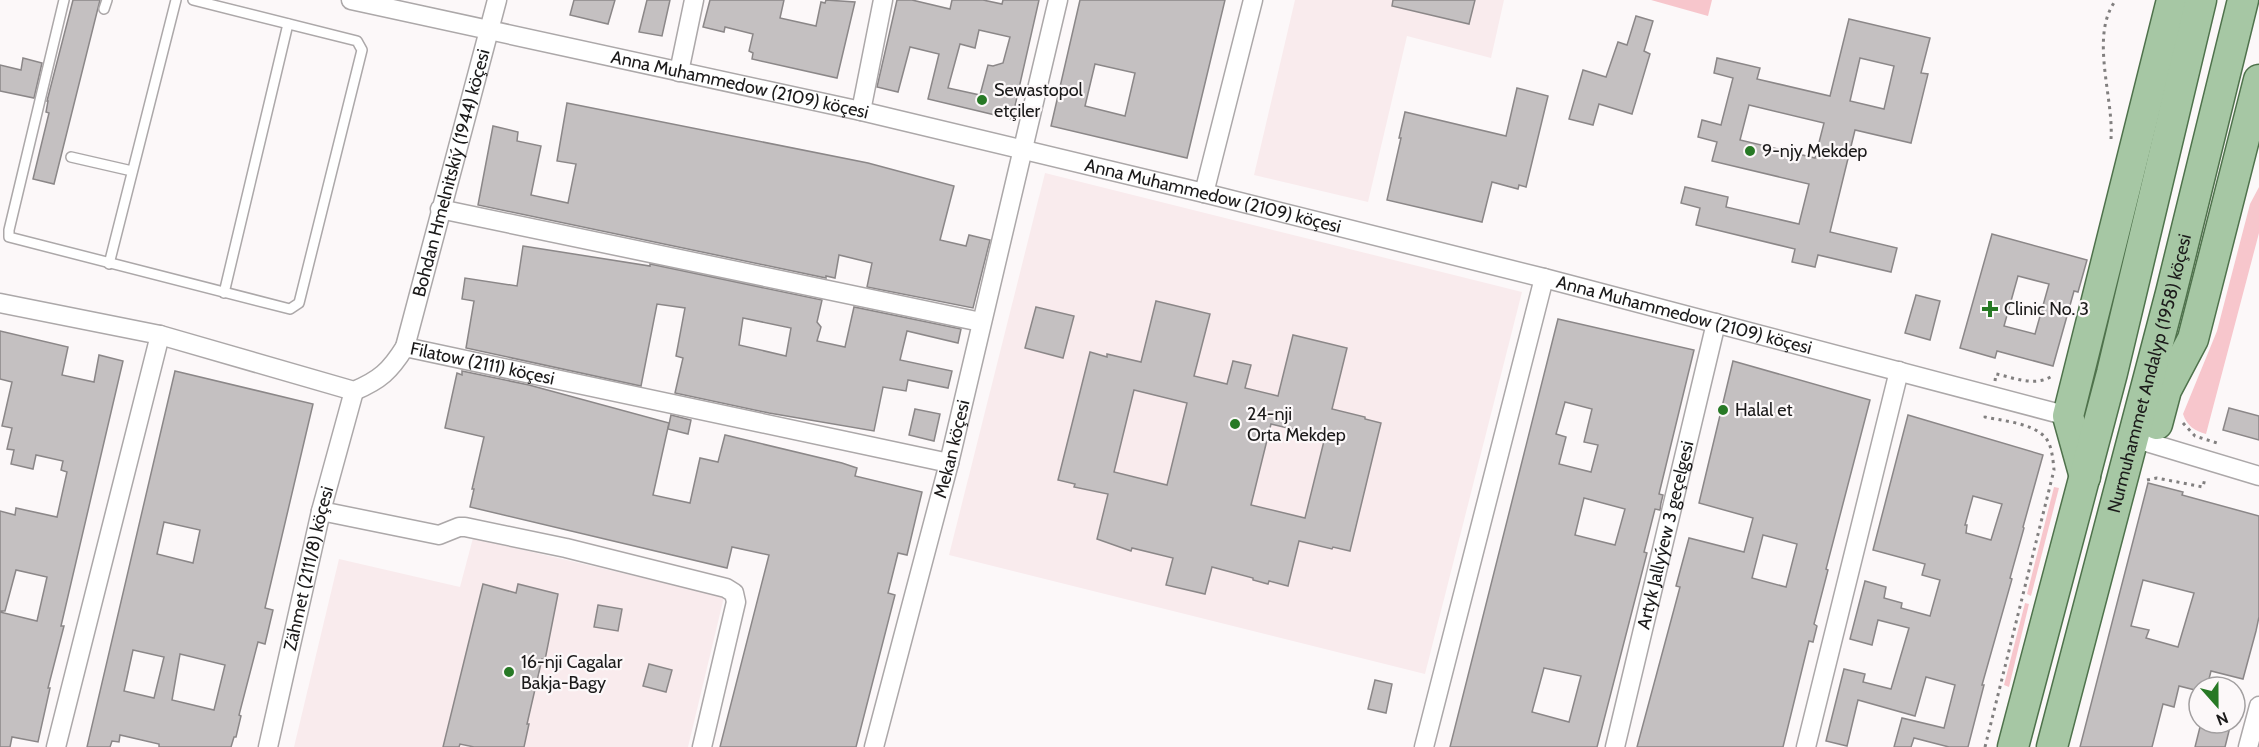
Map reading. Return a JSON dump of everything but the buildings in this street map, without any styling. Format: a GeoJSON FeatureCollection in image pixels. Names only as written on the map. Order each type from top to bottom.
{"type":"FeatureCollection","features":[{"type":"Feature","properties":{"kind":"main road"},"geometry":{"type":"LineString","coordinates":[[2085,478],[2068,416],[2172,0]]}},
{"type":"Feature","properties":{"kind":"main road","name":"Nurmuhammet Andalyp (1958) köçesi"},"geometry":{"type":"LineString","coordinates":[[2013,747],[2112,373],[2202,0]]}},
{"type":"Feature","properties":{"kind":"main road","name":"Nurmuhammet Andalyp (1958) köçesi"},"geometry":{"type":"LineString","coordinates":[[2052,747],[2122,481],[2143,441],[2243,0]]}},
{"type":"Feature","properties":{"kind":"main road"},"geometry":{"type":"LineString","coordinates":[[2143,441],[2193,339],[2259,80]]}},
{"type":"Feature","properties":{"kind":"main road"},"geometry":{"type":"LineString","coordinates":[[2092,323],[2131,290]]}},
{"type":"Feature","properties":{"kind":"main road"},"geometry":{"type":"LineString","coordinates":[[2092,323],[2112,373]]}},
{"type":"Feature","properties":{"kind":"street","name":"Anna Muhammedow (2109) köçesi"},"geometry":{"type":"LineString","coordinates":[[351,0],[861,111],[1023,149],[1544,278],[2068,416]]}},
{"type":"Feature","properties":{"kind":"street","name":"Bohdan Hmelnitskiý (1944) köçesi"},"geometry":{"type":"LineString","coordinates":[[405,347],[496,0]]}},
{"type":"Feature","properties":{"kind":"street"},"geometry":{"type":"LineString","coordinates":[[679,72],[694,0]]}},
{"type":"Feature","properties":{"kind":"street"},"geometry":{"type":"LineString","coordinates":[[861,111],[883,0]]}},
{"type":"Feature","properties":{"kind":"street","name":"Mekan köçesi"},"geometry":{"type":"LineString","coordinates":[[874,747],[949,463],[1058,0]]}},
{"type":"Feature","properties":{"kind":"street"},"geometry":{"type":"LineString","coordinates":[[1204,193],[1253,0]]}},
{"type":"Feature","properties":{"kind":"street"},"geometry":{"type":"LineString","coordinates":[[440,209],[981,322]]}},
{"type":"Feature","properties":{"kind":"street"},"geometry":{"type":"LineString","coordinates":[[1424,747],[1544,278]]}},
{"type":"Feature","properties":{"kind":"street"},"geometry":{"type":"LineString","coordinates":[[0,303],[160,335],[354,391]]}},
{"type":"Feature","properties":{"kind":"street","name":"Artyk Jallyýew 3 geçelgesi"},"geometry":{"type":"LineString","coordinates":[[1615,747],[1716,323]]}},
{"type":"Feature","properties":{"kind":"street"},"geometry":{"type":"LineString","coordinates":[[56,747],[160,335]]}},
{"type":"Feature","properties":{"kind":"street","name":"Filatow (2111) köçesi"},"geometry":{"type":"LineString","coordinates":[[354,391],[375,382],[394,365],[405,347],[949,463]]}},
{"type":"Feature","properties":{"kind":"street"},"geometry":{"type":"LineString","coordinates":[[1806,747],[1899,371]]}},
{"type":"Feature","properties":{"kind":"street","name":"Zähmet (2111/8) köçesi"},"geometry":{"type":"LineString","coordinates":[[268,747],[321,511],[354,391]]}},
{"type":"Feature","properties":{"kind":"street"},"geometry":{"type":"LineString","coordinates":[[2143,441],[2259,476]]}},
{"type":"Feature","properties":{"kind":"street"},"geometry":{"type":"LineString","coordinates":[[321,511],[439,536],[459,527],[465,527],[566,548],[726,588],[734,593],[736,602],[702,747]]}},
{"type":"Feature","properties":{"kind":"street"},"geometry":{"type":"LineString","coordinates":[[2248,747],[2259,706]]}},
{"type":"Feature","properties":{"kind":"lane"},"geometry":{"type":"LineString","coordinates":[[64,0],[9,234],[13,240],[290,309],[299,303],[362,50],[357,41],[193,0]]}},
{"type":"Feature","properties":{"kind":"lane"},"geometry":{"type":"LineString","coordinates":[[109,264],[176,0]]}},
{"type":"Feature","properties":{"kind":"lane"},"geometry":{"type":"LineString","coordinates":[[224,293],[288,24]]}},
{"type":"Feature","properties":{"kind":"lane"},"geometry":{"type":"LineString","coordinates":[[71,157],[132,171]]}},
{"type":"Feature","properties":{"kind":"path"},"geometry":{"type":"LineString","coordinates":[[2111,147],[2103,37],[2112,5],[2116,0]]}},
{"type":"Feature","properties":{"kind":"path"},"geometry":{"type":"LineString","coordinates":[[1996,374],[2031,382],[2046,380],[2056,374]]}},
{"type":"Feature","properties":{"kind":"path"},"geometry":{"type":"LineString","coordinates":[[1985,417],[2034,430],[2045,437],[2054,470],[1985,747]]}},
{"type":"Feature","properties":{"kind":"shaded area"},"geometry":{"type":"Polygon","coordinates":[[[1295,0],[1504,0],[1491,58],[1407,36],[1368,202],[1254,175],[1295,0]]]}},
{"type":"Feature","properties":{"kind":"shaded area"},"geometry":{"type":"Polygon","coordinates":[[[1651,0],[1712,0],[1708,16],[1651,0]]]}},
{"type":"Feature","properties":{"kind":"shaded area","name":"24-nji Orta Mekdep"},"geometry":{"type":"Polygon","coordinates":[[[1045,173],[1522,292],[1425,674],[949,555],[1045,173]]]}},
{"type":"Feature","properties":{"kind":"shaded area"},"geometry":{"type":"Polygon","coordinates":[[[2259,187],[2259,233],[2206,434],[2192,427],[2183,414],[2217,331],[2250,204],[2259,187]]]}},
{"type":"Feature","properties":{"kind":"shaded area"},"geometry":{"type":"Polygon","coordinates":[[[2054,487],[2059,488],[2031,596],[2027,594],[2054,487]]]}},
{"type":"Feature","properties":{"kind":"shaded area","name":"16-nji Cagalar Bakja-Bagy"},"geometry":{"type":"Polygon","coordinates":[[[473,538],[724,597],[688,747],[294,747],[339,559],[460,587],[473,538]]]}},
{"type":"Feature","properties":{"kind":"shaded area"},"geometry":{"type":"Polygon","coordinates":[[[2025,603],[2029,604],[2009,687],[2004,685],[2025,603]]]}},
{"type":"Feature","properties":{"kind":"place","name":"Sewastopol etçiler"},"geometry":{"type":"Point","coordinates":[982,100]}},
{"type":"Feature","properties":{"kind":"place","name":"9-njy Mekdep"},"geometry":{"type":"Point","coordinates":[1750,151]}},
{"type":"Feature","properties":{"kind":"place","name":"Clinic No. 3"},"geometry":{"type":"Point","coordinates":[1990,309]}},
{"type":"Feature","properties":{"kind":"place","name":"Halal et"},"geometry":{"type":"Point","coordinates":[1723,410]}},
{"type":"Feature","properties":{"kind":"place","name":"24-nji Orta Mekdep"},"geometry":{"type":"Point","coordinates":[1235,424]}},
{"type":"Feature","properties":{"kind":"place","name":"16-nji Cagalar Bakja-Bagy"},"geometry":{"type":"Point","coordinates":[509,672]}}]}
